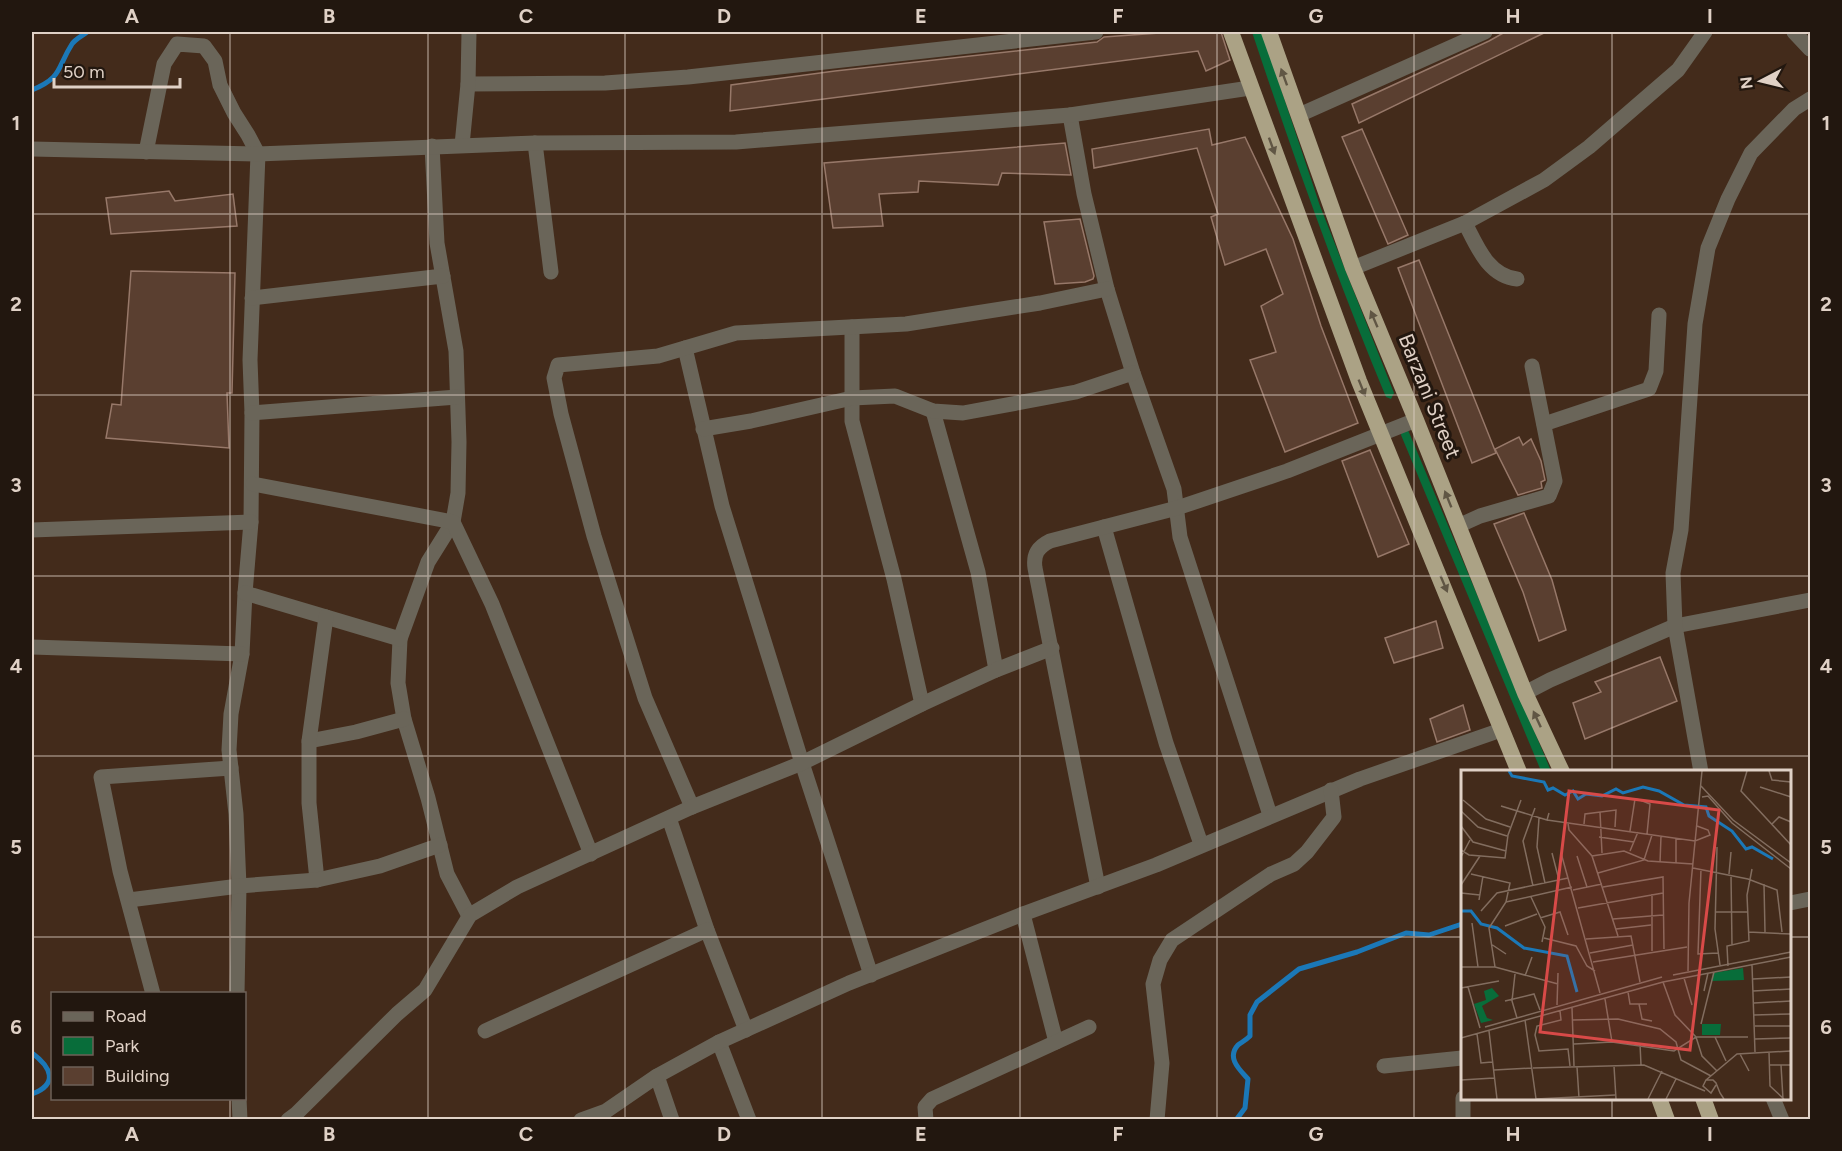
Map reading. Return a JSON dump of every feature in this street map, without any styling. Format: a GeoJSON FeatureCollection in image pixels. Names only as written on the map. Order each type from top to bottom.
{"type":"FeatureCollection","features":[{"type":"Feature","properties":{"kind":"highway"},"geometry":{"type":"LineString","coordinates":[[1231,32],[1380,434],[1519,770]]}},
{"type":"Feature","properties":{"kind":"highway","name":"Barzani Street"},"geometry":{"type":"LineString","coordinates":[[1269,32],[1353,268],[1525,693],[1562,770]]}},
{"type":"Feature","properties":{"kind":"highway"},"geometry":{"type":"LineString","coordinates":[[1660,1100],[1667,1119]]}},
{"type":"Feature","properties":{"kind":"highway"},"geometry":{"type":"LineString","coordinates":[[1704,1100],[1711,1119]]}},
{"type":"Feature","properties":{"kind":"street"},"geometry":{"type":"LineString","coordinates":[[462,145],[468,84],[469,32]]}},
{"type":"Feature","properties":{"kind":"street"},"geometry":{"type":"LineString","coordinates":[[468,84],[605,83],[688,77],[1096,32]]}},
{"type":"Feature","properties":{"kind":"street"},"geometry":{"type":"LineString","coordinates":[[1299,115],[1485,32]]}},
{"type":"Feature","properties":{"kind":"street"},"geometry":{"type":"LineString","coordinates":[[1353,268],[1465,223],[1544,180],[1589,147],[1678,70],[1705,32]]}},
{"type":"Feature","properties":{"kind":"street"},"geometry":{"type":"LineString","coordinates":[[1794,32],[1810,49]]}},
{"type":"Feature","properties":{"kind":"street"},"geometry":{"type":"LineString","coordinates":[[146,152],[164,64],[177,44],[204,46],[215,61],[220,86],[258,154],[250,360],[253,484],[242,654],[231,714],[229,750],[236,814],[239,886],[237,992]]}},
{"type":"Feature","properties":{"kind":"street"},"geometry":{"type":"LineString","coordinates":[[32,149],[258,154],[536,143],[736,142],[1070,115],[1250,88]]}},
{"type":"Feature","properties":{"kind":"street"},"geometry":{"type":"LineString","coordinates":[[1701,770],[1675,626],[1673,573],[1681,530],[1688,398],[1695,324],[1708,248],[1728,199],[1751,153],[1794,109],[1810,99]]}},
{"type":"Feature","properties":{"kind":"street"},"geometry":{"type":"LineString","coordinates":[[1070,115],[1084,194],[1107,289],[1133,373],[1174,489],[1180,537],[1270,815]]}},
{"type":"Feature","properties":{"kind":"street"},"geometry":{"type":"LineString","coordinates":[[536,143],[551,273]]}},
{"type":"Feature","properties":{"kind":"street"},"geometry":{"type":"LineString","coordinates":[[432,146],[437,243],[456,351],[458,483],[453,522],[428,562],[400,639],[398,683],[404,719],[423,779],[447,874],[469,916]]}},
{"type":"Feature","properties":{"kind":"street"},"geometry":{"type":"LineString","coordinates":[[1465,223],[1496,272],[1505,278],[1517,279]]}},
{"type":"Feature","properties":{"kind":"street"},"geometry":{"type":"LineString","coordinates":[[252,298],[443,276]]}},
{"type":"Feature","properties":{"kind":"street"},"geometry":{"type":"LineString","coordinates":[[692,807],[645,698],[594,536],[561,414],[554,378],[558,365],[658,356],[736,333],[918,322],[1040,303],[1107,289]]}},
{"type":"Feature","properties":{"kind":"street"},"geometry":{"type":"LineString","coordinates":[[1544,424],[1649,389],[1656,371],[1659,315]]}},
{"type":"Feature","properties":{"kind":"street"},"geometry":{"type":"LineString","coordinates":[[852,327],[852,421],[894,579],[922,704]]}},
{"type":"Feature","properties":{"kind":"street"},"geometry":{"type":"LineString","coordinates":[[685,348],[722,506],[871,975]]}},
{"type":"Feature","properties":{"kind":"street"},"geometry":{"type":"LineString","coordinates":[[1458,526],[1480,516],[1549,496],[1555,481],[1532,366]]}},
{"type":"Feature","properties":{"kind":"street"},"geometry":{"type":"LineString","coordinates":[[703,429],[751,421],[852,398],[895,396],[933,411],[963,413],[1076,392],[1133,373]]}},
{"type":"Feature","properties":{"kind":"street"},"geometry":{"type":"LineString","coordinates":[[252,413],[458,397]]}},
{"type":"Feature","properties":{"kind":"street"},"geometry":{"type":"LineString","coordinates":[[933,411],[978,572],[996,670]]}},
{"type":"Feature","properties":{"kind":"street"},"geometry":{"type":"LineString","coordinates":[[1098,887],[1035,568],[1034,560],[1037,551],[1050,541],[1177,508],[1287,471],[1416,420]]}},
{"type":"Feature","properties":{"kind":"street"},"geometry":{"type":"LineString","coordinates":[[253,484],[453,522]]}},
{"type":"Feature","properties":{"kind":"street"},"geometry":{"type":"LineString","coordinates":[[32,530],[251,522]]}},
{"type":"Feature","properties":{"kind":"street"},"geometry":{"type":"LineString","coordinates":[[453,522],[492,604],[591,854]]}},
{"type":"Feature","properties":{"kind":"street"},"geometry":{"type":"LineString","coordinates":[[1104,527],[1166,743],[1201,844]]}},
{"type":"Feature","properties":{"kind":"street"},"geometry":{"type":"LineString","coordinates":[[245,593],[400,639]]}},
{"type":"Feature","properties":{"kind":"street"},"geometry":{"type":"LineString","coordinates":[[1525,693],[1675,626],[1810,600]]}},
{"type":"Feature","properties":{"kind":"street"},"geometry":{"type":"LineString","coordinates":[[317,880],[309,803],[309,741],[326,617]]}},
{"type":"Feature","properties":{"kind":"street"},"geometry":{"type":"LineString","coordinates":[[32,647],[242,654]]}},
{"type":"Feature","properties":{"kind":"street"},"geometry":{"type":"LineString","coordinates":[[288,1119],[296,1114],[397,1014],[425,990],[469,916],[517,887],[692,807],[802,763],[922,704],[996,670],[1052,648]]}},
{"type":"Feature","properties":{"kind":"street"},"geometry":{"type":"LineString","coordinates":[[309,741],[356,732],[404,719]]}},
{"type":"Feature","properties":{"kind":"street"},"geometry":{"type":"LineString","coordinates":[[581,1119],[606,1111],[657,1076],[719,1042],[849,983],[1023,914],[1156,865],[1331,790],[1502,730]]}},
{"type":"Feature","properties":{"kind":"street"},"geometry":{"type":"LineString","coordinates":[[153,992],[120,871],[101,777],[231,768]]}},
{"type":"Feature","properties":{"kind":"street"},"geometry":{"type":"LineString","coordinates":[[1157,1119],[1162,1063],[1153,984],[1160,960],[1172,940],[1271,874],[1294,864],[1334,817],[1331,790]]}},
{"type":"Feature","properties":{"kind":"street"},"geometry":{"type":"LineString","coordinates":[[669,818],[746,1030]]}},
{"type":"Feature","properties":{"kind":"street"},"geometry":{"type":"LineString","coordinates":[[129,900],[239,886],[317,880],[380,866],[440,845]]}},
{"type":"Feature","properties":{"kind":"street"},"geometry":{"type":"LineString","coordinates":[[1791,903],[1810,899]]}},
{"type":"Feature","properties":{"kind":"street"},"geometry":{"type":"LineString","coordinates":[[1023,914],[1056,1042]]}},
{"type":"Feature","properties":{"kind":"street"},"geometry":{"type":"LineString","coordinates":[[484,1031],[708,930]]}},
{"type":"Feature","properties":{"kind":"street"},"geometry":{"type":"LineString","coordinates":[[926,1119],[925,1107],[932,1099],[1089,1027]]}},
{"type":"Feature","properties":{"kind":"street"},"geometry":{"type":"LineString","coordinates":[[719,1042],[749,1119]]}},
{"type":"Feature","properties":{"kind":"street"},"geometry":{"type":"LineString","coordinates":[[1384,1066],[1461,1058]]}},
{"type":"Feature","properties":{"kind":"street"},"geometry":{"type":"LineString","coordinates":[[657,1076],[672,1119]]}},
{"type":"Feature","properties":{"kind":"street"},"geometry":{"type":"LineString","coordinates":[[239,1100],[240,1119]]}},
{"type":"Feature","properties":{"kind":"street"},"geometry":{"type":"LineString","coordinates":[[1463,1100],[1463,1119]]}},
{"type":"Feature","properties":{"kind":"street"},"geometry":{"type":"LineString","coordinates":[[1774,1100],[1782,1119]]}},
{"type":"Feature","properties":{"kind":"green space"},"geometry":{"type":"Polygon","coordinates":[[[1252,32],[1262,32],[1320,206],[1394,393],[1391,399],[1386,397],[1332,261],[1252,32]]]}},
{"type":"Feature","properties":{"kind":"green space"},"geometry":{"type":"Polygon","coordinates":[[[1402,429],[1408,430],[1551,770],[1541,770],[1401,435],[1402,429]]]}},
{"type":"Feature","properties":{"kind":"building"},"geometry":{"type":"Polygon","coordinates":[[[1157,32],[1221,32],[1230,60],[1206,71],[1198,51],[730,111],[731,85],[1097,42],[1104,37],[1157,32]]]}},
{"type":"Feature","properties":{"kind":"building"},"geometry":{"type":"Polygon","coordinates":[[[1505,32],[1546,32],[1359,123],[1352,104],[1505,32]]]}},
{"type":"Feature","properties":{"kind":"building"},"geometry":{"type":"Polygon","coordinates":[[[1209,129],[1212,145],[1245,137],[1293,239],[1321,326],[1358,423],[1285,452],[1250,360],[1276,352],[1261,306],[1283,294],[1266,249],[1225,265],[1211,217],[1218,214],[1197,148],[1094,168],[1092,149],[1209,129]]]}},
{"type":"Feature","properties":{"kind":"building"},"geometry":{"type":"Polygon","coordinates":[[[1362,129],[1408,235],[1388,244],[1342,137],[1362,129]]]}},
{"type":"Feature","properties":{"kind":"building"},"geometry":{"type":"Polygon","coordinates":[[[1065,143],[1071,175],[1002,173],[998,185],[919,181],[918,192],[879,194],[883,226],[833,228],[824,163],[1065,143]]]}},
{"type":"Feature","properties":{"kind":"building"},"geometry":{"type":"Polygon","coordinates":[[[169,191],[175,201],[233,194],[237,226],[111,234],[106,198],[169,191]]]}},
{"type":"Feature","properties":{"kind":"building"},"geometry":{"type":"Polygon","coordinates":[[[1080,219],[1093,279],[1085,282],[1055,284],[1044,222],[1080,219]]]}},
{"type":"Feature","properties":{"kind":"building"},"geometry":{"type":"Polygon","coordinates":[[[1419,260],[1496,453],[1472,463],[1398,268],[1419,260]]]}},
{"type":"Feature","properties":{"kind":"building"},"geometry":{"type":"Polygon","coordinates":[[[131,271],[235,273],[232,393],[227,393],[229,448],[106,438],[112,404],[121,405],[131,271]]]}},
{"type":"Feature","properties":{"kind":"building"},"geometry":{"type":"Polygon","coordinates":[[[1519,437],[1523,445],[1531,439],[1541,461],[1545,480],[1541,482],[1542,488],[1518,495],[1495,449],[1519,437]]]}},
{"type":"Feature","properties":{"kind":"building"},"geometry":{"type":"Polygon","coordinates":[[[1370,450],[1409,544],[1378,557],[1342,461],[1370,450]]]}},
{"type":"Feature","properties":{"kind":"building"},"geometry":{"type":"Polygon","coordinates":[[[1524,513],[1552,580],[1566,630],[1539,641],[1523,592],[1494,524],[1524,513]]]}},
{"type":"Feature","properties":{"kind":"building"},"geometry":{"type":"Polygon","coordinates":[[[1436,621],[1443,648],[1394,663],[1385,638],[1436,621]]]}},
{"type":"Feature","properties":{"kind":"building"},"geometry":{"type":"Polygon","coordinates":[[[1660,657],[1677,701],[1585,739],[1573,703],[1601,692],[1595,682],[1660,657]]]}},
{"type":"Feature","properties":{"kind":"building"},"geometry":{"type":"Polygon","coordinates":[[[1463,705],[1470,730],[1437,742],[1430,719],[1463,705]]]}},
{"type":"Feature","properties":{"kind":"waterway"},"geometry":{"type":"LineString","coordinates":[[32,90],[49,81],[58,72],[73,42],[87,32]]}},
{"type":"Feature","properties":{"kind":"waterway"},"geometry":{"type":"LineString","coordinates":[[1236,1120],[1245,1108],[1248,1079],[1241,1072],[1233,1055],[1238,1045],[1250,1036],[1250,1015],[1257,1002],[1299,969],[1357,952],[1406,933],[1429,935],[1461,924]]}},
{"type":"Feature","properties":{"kind":"waterway"},"geometry":{"type":"LineString","coordinates":[[32,1053],[44,1064],[49,1075],[46,1085],[32,1094]]}}]}
